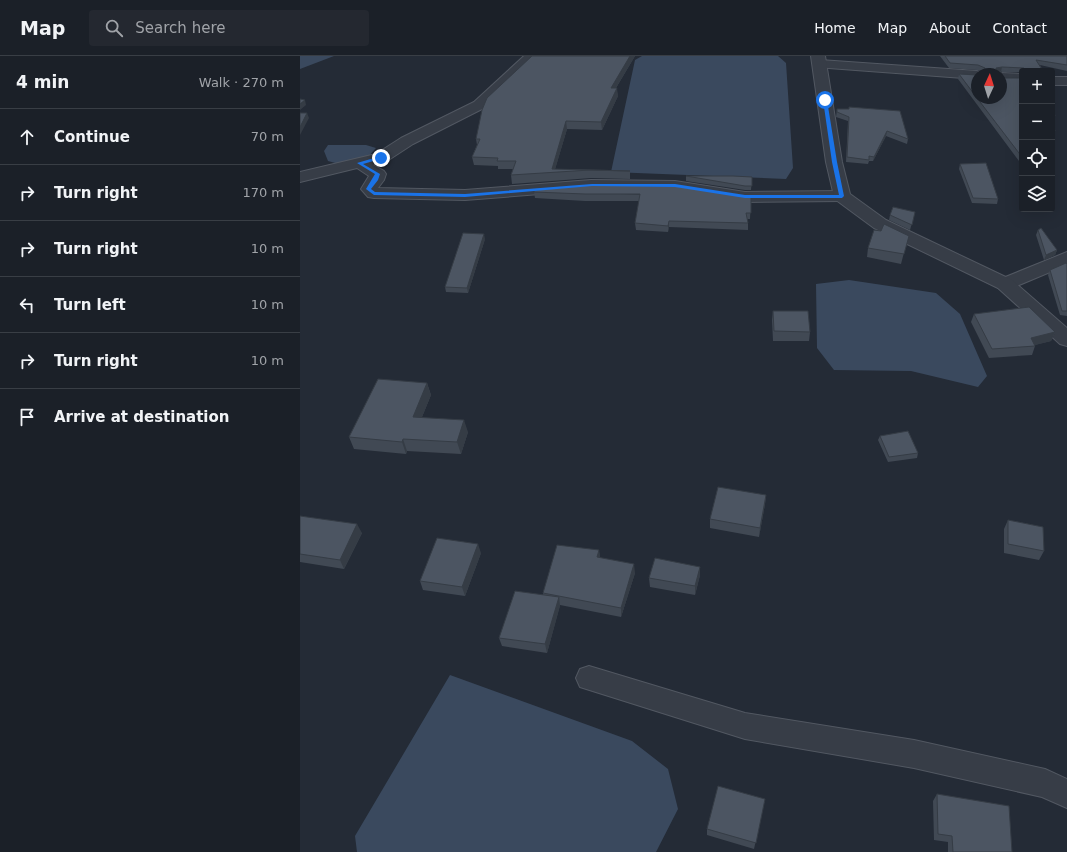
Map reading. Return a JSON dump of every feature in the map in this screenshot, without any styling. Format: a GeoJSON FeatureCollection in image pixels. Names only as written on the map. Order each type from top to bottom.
{"type":"FeatureCollection","features":[{"type":"Feature","properties":{"kind":"street"},"geometry":{"type":"LineString","coordinates":[[300,177],[381,158],[407,141],[479,105],[532,56]]}},
{"type":"Feature","properties":{"kind":"street"},"geometry":{"type":"LineString","coordinates":[[842,196],[834,162],[819,60],[870,69],[938,71],[971,74]]}},
{"type":"Feature","properties":{"kind":"street"},"geometry":{"type":"LineString","coordinates":[[1007,77],[1019,78]]}},
{"type":"Feature","properties":{"kind":"street"},"geometry":{"type":"LineString","coordinates":[[1055,81],[1067,81]]}},
{"type":"Feature","properties":{"kind":"street"},"geometry":{"type":"LineString","coordinates":[[359,163],[378,174],[376,180],[369,189],[374,194],[465,195],[599,185],[675,186],[745,197],[842,196],[880,224],[1005,284],[1067,339]]}},
{"type":"Feature","properties":{"kind":"street"},"geometry":{"type":"LineString","coordinates":[[1005,284],[1067,258]]}},
{"type":"Feature","properties":{"kind":"street"},"geometry":{"type":"LineString","coordinates":[[589,678],[745,726],[914,754],[1045,783],[1067,794]]}},
{"type":"Feature","properties":{"kind":"water"},"geometry":{"type":"Polygon","coordinates":[[[300,56],[334,56],[300,69],[300,56]]]}},
{"type":"Feature","properties":{"kind":"water"},"geometry":{"type":"Polygon","coordinates":[[[642,56],[778,56],[786,63],[793,168],[786,179],[611,172],[635,60],[642,56]]]}},
{"type":"Feature","properties":{"kind":"water"},"geometry":{"type":"Polygon","coordinates":[[[328,145],[366,145],[376,148],[369,156],[339,164],[328,161],[324,151],[328,145]]]}},
{"type":"Feature","properties":{"kind":"water"},"geometry":{"type":"Polygon","coordinates":[[[849,280],[936,293],[960,314],[987,376],[978,387],[911,371],[834,370],[817,348],[816,284],[849,280]]]}},
{"type":"Feature","properties":{"kind":"water"},"geometry":{"type":"Polygon","coordinates":[[[450,675],[632,741],[668,769],[678,809],[656,852],[357,852],[355,836],[450,675]]]}},
{"type":"Feature","properties":{"kind":"building"},"geometry":{"type":"Polygon","coordinates":[[[532,56],[630,56],[611,88],[617,88],[601,122],[566,121],[552,169],[630,171],[590,170],[511,175],[516,161],[497,161],[498,158],[472,157],[480,139],[476,139],[482,110],[487,98],[532,56]]]}},
{"type":"Feature","properties":{"kind":"building"},"geometry":{"type":"Polygon","coordinates":[[[945,56],[1067,56],[1067,65],[1036,60],[1041,68],[985,68],[978,65],[950,63],[945,56]]]}},
{"type":"Feature","properties":{"kind":"building"},"geometry":{"type":"Polygon","coordinates":[[[959,74],[971,75],[971,90],[959,74]]]}},
{"type":"Feature","properties":{"kind":"building"},"geometry":{"type":"Polygon","coordinates":[[[1007,78],[1019,78],[1019,153],[982,104],[1007,104],[1007,78]]]}},
{"type":"Feature","properties":{"kind":"building"},"geometry":{"type":"Polygon","coordinates":[[[300,99],[305,100],[300,104],[300,99]]]}},
{"type":"Feature","properties":{"kind":"building"},"geometry":{"type":"Polygon","coordinates":[[[849,107],[900,111],[908,139],[887,131],[874,157],[869,156],[869,160],[847,157],[849,117],[837,112],[837,109],[849,109],[849,107]]]}},
{"type":"Feature","properties":{"kind":"building"},"geometry":{"type":"Polygon","coordinates":[[[300,113],[307,113],[300,127],[300,113]]]}},
{"type":"Feature","properties":{"kind":"building"},"geometry":{"type":"Polygon","coordinates":[[[986,163],[998,199],[973,198],[960,164],[986,163]]]}},
{"type":"Feature","properties":{"kind":"building"},"geometry":{"type":"Polygon","coordinates":[[[686,176],[752,177],[752,186],[745,186],[686,176]]]}},
{"type":"Feature","properties":{"kind":"building"},"geometry":{"type":"Polygon","coordinates":[[[590,185],[675,186],[751,197],[751,213],[746,213],[748,223],[669,221],[668,226],[635,223],[640,194],[534,192],[534,190],[590,185]]]}},
{"type":"Feature","properties":{"kind":"building"},"geometry":{"type":"Polygon","coordinates":[[[893,207],[915,212],[912,225],[890,215],[893,207]]]}},
{"type":"Feature","properties":{"kind":"building"},"geometry":{"type":"Polygon","coordinates":[[[884,224],[909,236],[904,254],[868,248],[874,230],[881,231],[884,224]]]}},
{"type":"Feature","properties":{"kind":"building"},"geometry":{"type":"Polygon","coordinates":[[[1041,228],[1057,250],[1046,255],[1038,230],[1041,228]]]}},
{"type":"Feature","properties":{"kind":"building"},"geometry":{"type":"Polygon","coordinates":[[[463,233],[484,234],[467,288],[445,287],[463,233]]]}},
{"type":"Feature","properties":{"kind":"building"},"geometry":{"type":"Polygon","coordinates":[[[1066,263],[1067,311],[1062,311],[1050,270],[1066,263]]]}},
{"type":"Feature","properties":{"kind":"building"},"geometry":{"type":"Polygon","coordinates":[[[1029,307],[1055,332],[1031,338],[1035,346],[992,349],[974,314],[1029,307]]]}},
{"type":"Feature","properties":{"kind":"building"},"geometry":{"type":"Polygon","coordinates":[[[773,311],[808,311],[810,332],[774,331],[773,311]]]}},
{"type":"Feature","properties":{"kind":"building"},"geometry":{"type":"Polygon","coordinates":[[[378,379],[427,383],[413,417],[464,420],[457,442],[403,439],[402,442],[349,437],[378,379]]]}},
{"type":"Feature","properties":{"kind":"building"},"geometry":{"type":"Polygon","coordinates":[[[908,431],[918,453],[889,457],[880,436],[908,431]]]}},
{"type":"Feature","properties":{"kind":"building"},"geometry":{"type":"Polygon","coordinates":[[[718,487],[766,495],[760,528],[710,519],[718,487]]]}},
{"type":"Feature","properties":{"kind":"building"},"geometry":{"type":"Polygon","coordinates":[[[300,516],[357,524],[340,560],[300,554],[300,516]]]}},
{"type":"Feature","properties":{"kind":"building"},"geometry":{"type":"Polygon","coordinates":[[[1008,520],[1043,527],[1044,551],[1008,544],[1008,520]]]}},
{"type":"Feature","properties":{"kind":"building"},"geometry":{"type":"Polygon","coordinates":[[[437,538],[478,544],[462,587],[420,581],[437,538]]]}},
{"type":"Feature","properties":{"kind":"building"},"geometry":{"type":"Polygon","coordinates":[[[557,545],[599,550],[597,557],[634,564],[621,608],[543,593],[557,545]]]}},
{"type":"Feature","properties":{"kind":"building"},"geometry":{"type":"Polygon","coordinates":[[[655,558],[700,567],[695,586],[649,578],[655,558]]]}},
{"type":"Feature","properties":{"kind":"building"},"geometry":{"type":"Polygon","coordinates":[[[515,591],[559,597],[545,644],[499,638],[515,591]]]}},
{"type":"Feature","properties":{"kind":"building"},"geometry":{"type":"Polygon","coordinates":[[[718,786],[765,799],[756,843],[707,829],[718,786]]]}},
{"type":"Feature","properties":{"kind":"building"},"geometry":{"type":"Polygon","coordinates":[[[937,794],[1009,806],[1012,852],[953,852],[952,836],[938,834],[937,794]]]}},
{"type":"Feature","properties":{"kind":"route"},"geometry":{"type":"LineString","coordinates":[[381,158],[359,163],[378,174],[376,180],[369,189],[374,194],[465,195],[592,185],[675,186],[745,197],[842,196],[834,162],[825,100]]}}]}
